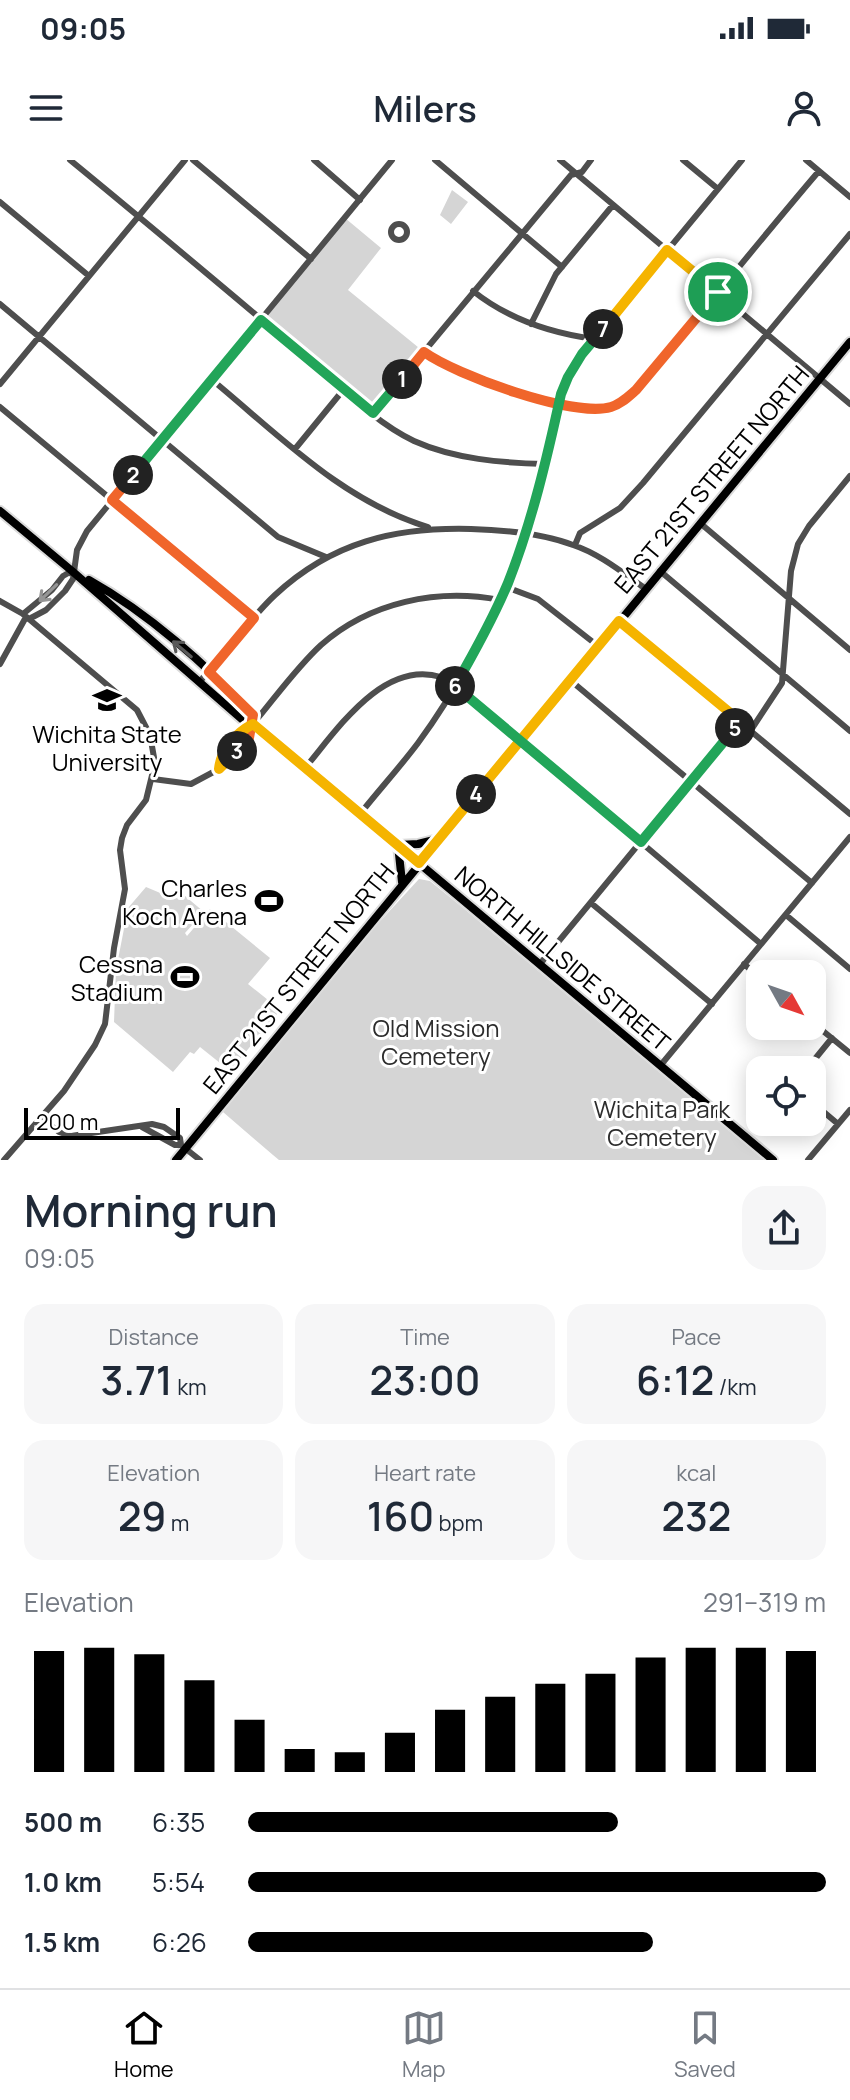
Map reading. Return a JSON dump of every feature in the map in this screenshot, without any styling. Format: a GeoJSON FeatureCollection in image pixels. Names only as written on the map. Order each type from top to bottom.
{"type":"FeatureCollection","features":[{"type":"Feature","properties":{"kind":"main road","name":"EAST 21ST STREET NORTH"},"geometry":{"type":"LineString","coordinates":[[176,1160],[183,1147],[850,342]]}},
{"type":"Feature","properties":{"kind":"main road","name":"NORTH HILLSIDE STREET"},"geometry":{"type":"LineString","coordinates":[[0,511],[244,721],[253,724],[773,1160]]}},
{"type":"Feature","properties":{"kind":"main road","name":"NORTH HILLSIDE STREET"},"geometry":{"type":"LineString","coordinates":[[72,571],[123,599],[209,672],[253,715],[253,724]]}},
{"type":"Feature","properties":{"kind":"main road"},"geometry":{"type":"LineString","coordinates":[[402,883],[398,845],[439,839]]}},
{"type":"Feature","properties":{"kind":"street"},"geometry":{"type":"LineString","coordinates":[[70,160],[373,413],[414,441],[491,460],[545,464]]}},
{"type":"Feature","properties":{"kind":"street"},"geometry":{"type":"LineString","coordinates":[[0,384],[185,160]]}},
{"type":"Feature","properties":{"kind":"street"},"geometry":{"type":"LineString","coordinates":[[193,160],[311,259]]}},
{"type":"Feature","properties":{"kind":"street"},"geometry":{"type":"LineString","coordinates":[[314,160],[360,200]]}},
{"type":"Feature","properties":{"kind":"street"},"geometry":{"type":"LineString","coordinates":[[0,664],[26,617],[63,576],[72,571],[77,550],[87,531],[392,160]]}},
{"type":"Feature","properties":{"kind":"street"},"geometry":{"type":"LineString","coordinates":[[435,160],[562,267]]}},
{"type":"Feature","properties":{"kind":"street"},"geometry":{"type":"LineString","coordinates":[[560,160],[850,404]]}},
{"type":"Feature","properties":{"kind":"street"},"geometry":{"type":"LineString","coordinates":[[373,413],[521,233],[571,175],[582,172],[591,160]]}},
{"type":"Feature","properties":{"kind":"street"},"geometry":{"type":"LineString","coordinates":[[683,160],[718,189]]}},
{"type":"Feature","properties":{"kind":"street"},"geometry":{"type":"LineString","coordinates":[[360,814],[418,743],[479,645],[506,587],[525,534],[568,377],[594,339],[742,160]]}},
{"type":"Feature","properties":{"kind":"street"},"geometry":{"type":"LineString","coordinates":[[806,160],[850,197]]}},
{"type":"Feature","properties":{"kind":"street"},"geometry":{"type":"LineString","coordinates":[[424,352],[439,363],[474,379],[559,402],[599,409],[623,402],[819,171]]}},
{"type":"Feature","properties":{"kind":"street"},"geometry":{"type":"LineString","coordinates":[[0,202],[89,276]]}},
{"type":"Feature","properties":{"kind":"street"},"geometry":{"type":"LineString","coordinates":[[531,324],[562,267],[613,205]]}},
{"type":"Feature","properties":{"kind":"street"},"geometry":{"type":"LineString","coordinates":[[575,545],[580,533],[620,508],[643,483],[850,234]]}},
{"type":"Feature","properties":{"kind":"street"},"geometry":{"type":"LineString","coordinates":[[473,291],[508,314],[531,324],[566,335],[594,339]]}},
{"type":"Feature","properties":{"kind":"street"},"geometry":{"type":"LineString","coordinates":[[0,304],[278,537],[326,557]]}},
{"type":"Feature","properties":{"kind":"street"},"geometry":{"type":"LineString","coordinates":[[211,379],[329,478],[361,499],[402,519],[431,528]]}},
{"type":"Feature","properties":{"kind":"street"},"geometry":{"type":"LineString","coordinates":[[295,449],[344,389]]}},
{"type":"Feature","properties":{"kind":"street"},"geometry":{"type":"LineString","coordinates":[[0,407],[254,618]]}},
{"type":"Feature","properties":{"kind":"street"},"geometry":{"type":"LineString","coordinates":[[751,730],[782,683],[791,571],[802,535],[850,476]]}},
{"type":"Feature","properties":{"kind":"street"},"geometry":{"type":"LineString","coordinates":[[700,523],[850,650]]}},
{"type":"Feature","properties":{"kind":"street"},"geometry":{"type":"LineString","coordinates":[[199,682],[275,595],[326,557],[376,537],[431,528],[494,529],[525,534],[575,545],[612,564],[646,589]]}},
{"type":"Feature","properties":{"kind":"street"},"geometry":{"type":"LineString","coordinates":[[660,571],[850,731]]}},
{"type":"Feature","properties":{"kind":"street"},"geometry":{"type":"LineString","coordinates":[[506,587],[553,608],[598,646]]}},
{"type":"Feature","properties":{"kind":"street"},"geometry":{"type":"LineString","coordinates":[[153,779],[191,784],[219,769],[226,749],[242,730],[253,724],[322,644],[369,613],[407,600],[440,596],[500,600]]}},
{"type":"Feature","properties":{"kind":"street"},"geometry":{"type":"LineString","coordinates":[[0,601],[26,617],[137,710],[150,735],[155,763],[146,800],[127,825],[122,838],[120,850],[125,889],[105,1024],[72,1079],[4,1160]]}},
{"type":"Feature","properties":{"kind":"street"},"geometry":{"type":"LineString","coordinates":[[619,621],[850,814]]}},
{"type":"Feature","properties":{"kind":"street"},"geometry":{"type":"LineString","coordinates":[[305,768],[359,704],[384,687],[426,673],[441,677],[761,944]]}},
{"type":"Feature","properties":{"kind":"street"},"geometry":{"type":"LineString","coordinates":[[570,680],[812,883]]}},
{"type":"Feature","properties":{"kind":"street"},"geometry":{"type":"LineString","coordinates":[[540,964],[740,721]]}},
{"type":"Feature","properties":{"kind":"street"},"geometry":{"type":"LineString","coordinates":[[660,1066],[850,837]]}},
{"type":"Feature","properties":{"kind":"street"},"geometry":{"type":"LineString","coordinates":[[591,903],[712,1004]]}},
{"type":"Feature","properties":{"kind":"street"},"geometry":{"type":"LineString","coordinates":[[786,915],[850,969]]}},
{"type":"Feature","properties":{"kind":"street"},"geometry":{"type":"LineString","coordinates":[[826,1033],[850,1053]]}},
{"type":"Feature","properties":{"kind":"street"},"geometry":{"type":"LineString","coordinates":[[817,1056],[832,1038]]}},
{"type":"Feature","properties":{"kind":"street"},"geometry":{"type":"LineString","coordinates":[[808,1160],[850,1110]]}},
{"type":"Feature","properties":{"kind":"street"},"geometry":{"type":"LineString","coordinates":[[826,1114],[838,1124]]}},
{"type":"Feature","properties":{"kind":"street"},"geometry":{"type":"LineString","coordinates":[[41,1117],[59,1132],[71,1136],[152,1124],[164,1127],[180,1138],[183,1147],[200,1160]]}},
{"type":"Feature","properties":{"kind":"green space"},"geometry":{"type":"Polygon","coordinates":[[[452,190],[468,202],[451,224],[440,215],[452,190]]]}},
{"type":"Feature","properties":{"kind":"green space"},"geometry":{"type":"Polygon","coordinates":[[[345,218],[381,248],[348,290],[424,352],[373,413],[261,320],[345,218]]]}},
{"type":"Feature","properties":{"kind":"green space","name":"Old Mission Cemetery"},"geometry":{"type":"Polygon","coordinates":[[[419,879],[430,881],[462,907],[764,1160],[279,1160],[223,1112],[360,943],[419,879]]]}},
{"type":"Feature","properties":{"kind":"green space","name":"Cessna Stadium"},"geometry":{"type":"Polygon","coordinates":[[[146,887],[165,895],[185,896],[204,912],[185,933],[187,936],[210,909],[270,958],[248,984],[278,1008],[277,1014],[230,1071],[200,1047],[194,1054],[190,1052],[173,1072],[114,1022],[116,970],[128,908],[146,887]]]}},
{"type":"Feature","properties":{"kind":"place","name":"Wichita State University"},"geometry":{"type":"Point","coordinates":[107,700]}},
{"type":"Feature","properties":{"kind":"place","name":"Charles Koch Arena"},"geometry":{"type":"Point","coordinates":[269,901]}},
{"type":"Feature","properties":{"kind":"place","name":"Cessna Stadium"},"geometry":{"type":"Point","coordinates":[185,977]}},
{"type":"Feature","properties":{"kind":"route"},"geometry":{"type":"LineString","coordinates":[[718,292],[636,390],[623,402],[599,409],[582,408],[559,402],[550,401],[501,388],[455,371],[424,352],[373,413],[261,320],[112,500],[254,618],[209,672],[253,715],[253,724],[249,738],[219,769],[226,749],[242,730],[253,724],[419,863],[520,740],[619,621],[740,721],[641,842],[520,740],[455,687],[508,584],[545,464],[559,402],[561,394],[582,354],[667,250],[718,292]]}},
{"type":"Feature","properties":{"kind":"park label","name":"Wichita Park Cemetery"},"geometry":{"type":"Point","coordinates":[662,1122]}}]}
